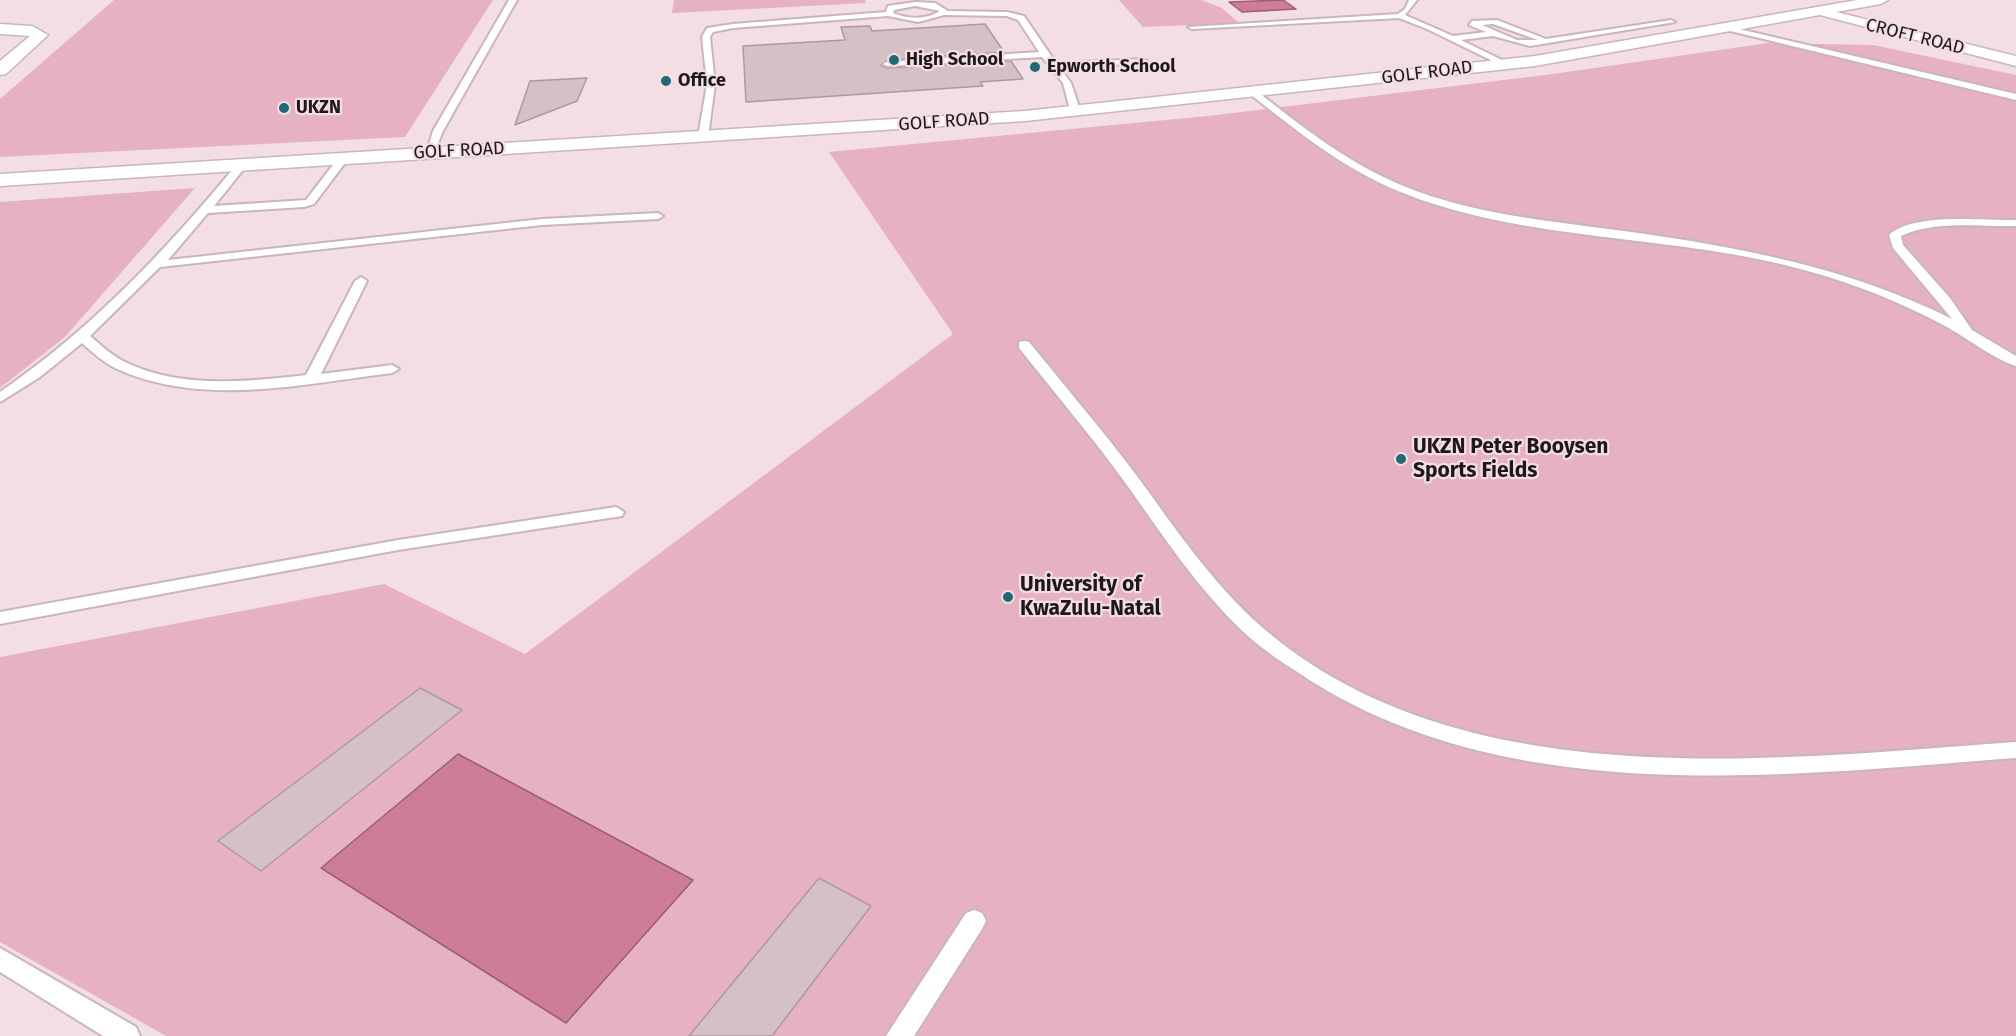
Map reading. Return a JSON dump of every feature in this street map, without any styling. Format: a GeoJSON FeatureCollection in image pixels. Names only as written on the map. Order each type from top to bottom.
{"type":"FeatureCollection","features":[{"type":"Feature","properties":{"kind":"street","name":"GOLF ROAD"},"geometry":{"type":"LineString","coordinates":[[0,180],[923,124],[1254,93],[1505,64],[1881,0]]}},
{"type":"Feature","properties":{"kind":"street","name":"CROFT ROAD"},"geometry":{"type":"LineString","coordinates":[[1784,3],[2016,61]]}},
{"type":"Feature","properties":{"kind":"street"},"geometry":{"type":"LineString","coordinates":[[0,29],[32,31],[40,35],[0,70]]}},
{"type":"Feature","properties":{"kind":"lane"},"geometry":{"type":"LineString","coordinates":[[429,153],[438,131],[513,0]]}},
{"type":"Feature","properties":{"kind":"lane"},"geometry":{"type":"LineString","coordinates":[[1400,16],[1408,10],[1413,0]]}},
{"type":"Feature","properties":{"kind":"lane"},"geometry":{"type":"LineString","coordinates":[[889,14],[888,11],[897,6],[914,2],[938,6],[945,10],[944,13]]}},
{"type":"Feature","properties":{"kind":"lane"},"geometry":{"type":"LineString","coordinates":[[703,137],[711,84],[706,38],[710,30],[734,26],[889,14],[916,19],[944,13],[1017,15],[1067,83],[1075,110]]}},
{"type":"Feature","properties":{"kind":"lane"},"geometry":{"type":"LineString","coordinates":[[1192,27],[1400,16],[1416,21],[1505,64]]}},
{"type":"Feature","properties":{"kind":"lane"},"geometry":{"type":"LineString","coordinates":[[1548,41],[1494,22],[1472,23],[1523,44],[1548,41],[1671,22]]}},
{"type":"Feature","properties":{"kind":"lane"},"geometry":{"type":"LineString","coordinates":[[1725,27],[2016,97]]}},
{"type":"Feature","properties":{"kind":"lane"},"geometry":{"type":"LineString","coordinates":[[1453,38],[1494,34]]}},
{"type":"Feature","properties":{"kind":"lane"},"geometry":{"type":"LineString","coordinates":[[887,64],[1044,54]]}},
{"type":"Feature","properties":{"kind":"lane"},"geometry":{"type":"LineString","coordinates":[[1055,66],[1143,61]]}},
{"type":"Feature","properties":{"kind":"lane"},"geometry":{"type":"LineString","coordinates":[[1254,93],[1372,176],[1414,193],[1511,219],[1697,246],[1766,258],[1820,271],[1874,289],[1914,306],[2016,362]]}},
{"type":"Feature","properties":{"kind":"lane"},"geometry":{"type":"LineString","coordinates":[[204,210],[304,204],[312,200],[343,159]]}},
{"type":"Feature","properties":{"kind":"lane"},"geometry":{"type":"LineString","coordinates":[[0,398],[84,338],[159,264],[242,165]]}},
{"type":"Feature","properties":{"kind":"lane"},"geometry":{"type":"LineString","coordinates":[[159,264],[542,222],[658,216]]}},
{"type":"Feature","properties":{"kind":"lane"},"geometry":{"type":"LineString","coordinates":[[1969,335],[1946,301],[1897,246],[1895,235],[1904,230],[1932,225],[2016,223]]}},
{"type":"Feature","properties":{"kind":"lane"},"geometry":{"type":"LineString","coordinates":[[312,378],[361,281]]}},
{"type":"Feature","properties":{"kind":"lane"},"geometry":{"type":"LineString","coordinates":[[84,338],[123,366],[170,379],[220,387],[392,369]]}},
{"type":"Feature","properties":{"kind":"lane"},"geometry":{"type":"LineString","coordinates":[[1024,345],[1115,459],[1210,587],[1276,650],[1329,685],[1391,716],[1473,743],[1568,760],[1681,767],[2016,750]]}},
{"type":"Feature","properties":{"kind":"lane"},"geometry":{"type":"LineString","coordinates":[[0,618],[398,545],[616,512]]}},
{"type":"Feature","properties":{"kind":"lane"},"geometry":{"type":"LineString","coordinates":[[899,1036],[974,921]]}},
{"type":"Feature","properties":{"kind":"lane"},"geometry":{"type":"LineString","coordinates":[[0,959],[128,1036]]}},
{"type":"Feature","properties":{"kind":"shaded area","name":"UKZN"},"geometry":{"type":"Polygon","coordinates":[[[114,0],[493,0],[405,137],[0,157],[0,99],[114,0]]]}},
{"type":"Feature","properties":{"kind":"shaded area"},"geometry":{"type":"Polygon","coordinates":[[[674,0],[865,0],[866,3],[672,13],[674,0]]]}},
{"type":"Feature","properties":{"kind":"shaded area"},"geometry":{"type":"Polygon","coordinates":[[[1119,0],[1201,0],[1222,8],[1239,23],[1143,27],[1119,0]]]}},
{"type":"Feature","properties":{"kind":"shaded area"},"geometry":{"type":"Polygon","coordinates":[[[1283,0],[1296,9],[1242,12],[1229,2],[1283,0]]]}},
{"type":"Feature","properties":{"kind":"shaded area","name":"UKZN Peter Booysen Sports Fields"},"geometry":{"type":"Polygon","coordinates":[[[1768,43],[1873,45],[2016,75],[2016,1036],[166,1036],[0,942],[0,657],[384,584],[525,654],[953,334],[829,152],[1208,116],[1553,74],[1768,43]]]}},
{"type":"Feature","properties":{"kind":"shaded area"},"geometry":{"type":"Polygon","coordinates":[[[195,188],[65,337],[0,388],[0,202],[195,188]]]}},
{"type":"Feature","properties":{"kind":"shaded area"},"geometry":{"type":"Polygon","coordinates":[[[458,754],[693,880],[566,1023],[321,868],[458,754]]]}},
{"type":"Feature","properties":{"kind":"building"},"geometry":{"type":"Polygon","coordinates":[[[985,24],[1004,52],[887,60],[881,65],[887,68],[1011,61],[1023,79],[980,82],[983,86],[746,102],[743,46],[845,40],[841,27],[870,26],[872,31],[985,24]]]}},
{"type":"Feature","properties":{"kind":"building"},"geometry":{"type":"Polygon","coordinates":[[[587,78],[577,101],[515,125],[530,81],[587,78]]]}},
{"type":"Feature","properties":{"kind":"building"},"geometry":{"type":"Polygon","coordinates":[[[420,688],[462,710],[261,871],[218,841],[420,688]]]}},
{"type":"Feature","properties":{"kind":"building"},"geometry":{"type":"Polygon","coordinates":[[[819,878],[871,906],[772,1036],[689,1036],[819,878]]]}},
{"type":"Feature","properties":{"kind":"place","name":"High School"},"geometry":{"type":"Point","coordinates":[894,60]}},
{"type":"Feature","properties":{"kind":"place","name":"Epworth School"},"geometry":{"type":"Point","coordinates":[1035,67]}},
{"type":"Feature","properties":{"kind":"place","name":"Office"},"geometry":{"type":"Point","coordinates":[666,81]}},
{"type":"Feature","properties":{"kind":"place","name":"UKZN"},"geometry":{"type":"Point","coordinates":[284,108]}},
{"type":"Feature","properties":{"kind":"place","name":"UKZN Peter Booysen Sports Fields"},"geometry":{"type":"Point","coordinates":[1401,459]}},
{"type":"Feature","properties":{"kind":"place","name":"University of KwaZulu-Natal"},"geometry":{"type":"Point","coordinates":[1008,597]}}]}
